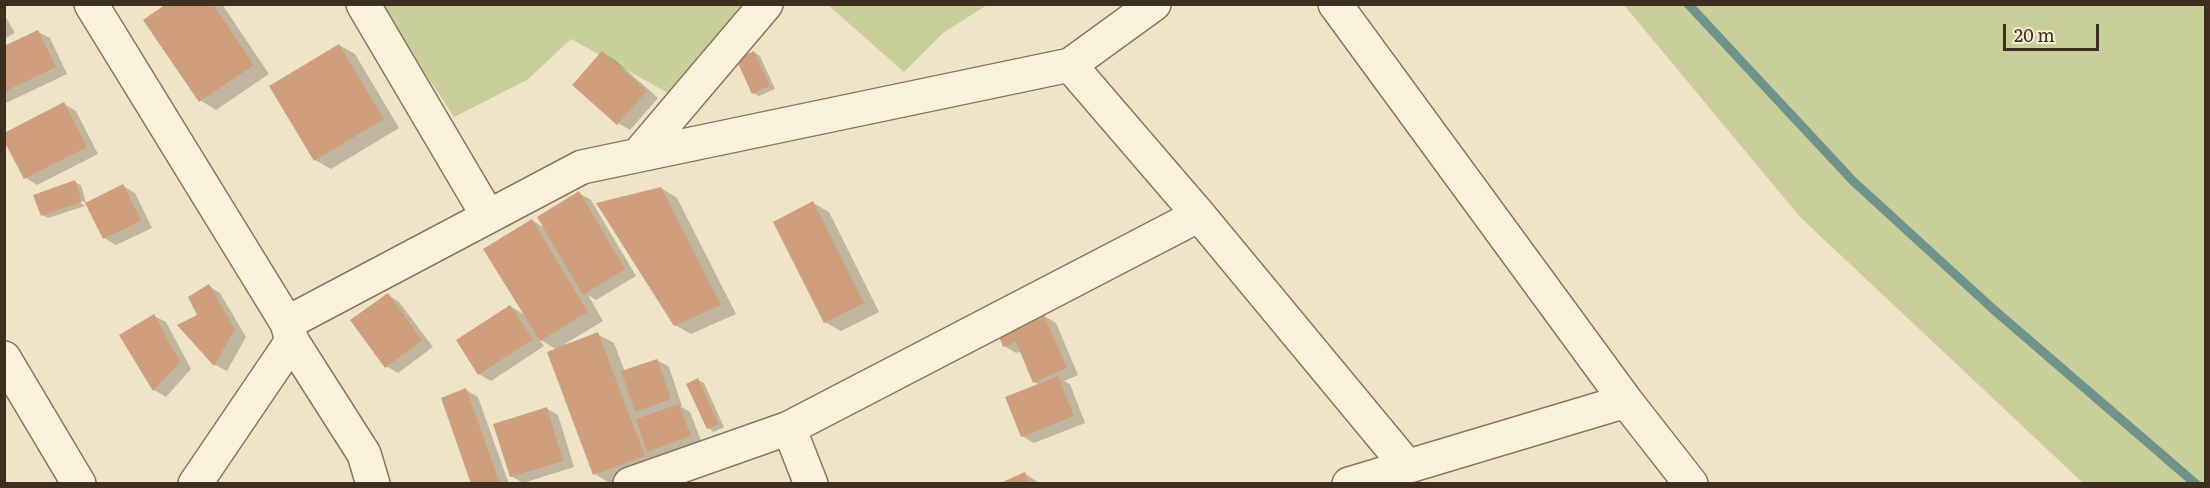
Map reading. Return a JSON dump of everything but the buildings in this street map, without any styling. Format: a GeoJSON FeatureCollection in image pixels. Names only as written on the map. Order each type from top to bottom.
{"type":"FeatureCollection","features":[{"type":"Feature","properties":{"kind":"street"},"geometry":{"type":"LineString","coordinates":[[92,4],[364,454],[373,483]]}},
{"type":"Feature","properties":{"kind":"street"},"geometry":{"type":"LineString","coordinates":[[363,4],[488,216]]}},
{"type":"Feature","properties":{"kind":"street"},"geometry":{"type":"LineString","coordinates":[[638,155],[766,4]]}},
{"type":"Feature","properties":{"kind":"street"},"geometry":{"type":"LineString","coordinates":[[195,483],[290,332],[488,216],[582,166],[1070,65],[1154,4]]}},
{"type":"Feature","properties":{"kind":"street"},"geometry":{"type":"LineString","coordinates":[[1335,4],[1626,401],[1691,483]]}},
{"type":"Feature","properties":{"kind":"street"},"geometry":{"type":"LineString","coordinates":[[1070,65],[1200,215],[1407,466]]}},
{"type":"Feature","properties":{"kind":"street"},"geometry":{"type":"LineString","coordinates":[[630,483],[789,428],[1200,215]]}},
{"type":"Feature","properties":{"kind":"street"},"geometry":{"type":"LineString","coordinates":[[4,358],[79,483]]}},
{"type":"Feature","properties":{"kind":"street"},"geometry":{"type":"LineString","coordinates":[[1349,483],[1626,401]]}},
{"type":"Feature","properties":{"kind":"street"},"geometry":{"type":"LineString","coordinates":[[789,428],[811,483]]}},
{"type":"Feature","properties":{"kind":"green space"},"geometry":{"type":"Polygon","coordinates":[[[380,5],[784,5],[691,106],[571,39],[527,80],[454,117],[380,5]]]}},
{"type":"Feature","properties":{"kind":"green space"},"geometry":{"type":"Polygon","coordinates":[[[828,5],[987,5],[943,33],[904,72],[828,5]]]}},
{"type":"Feature","properties":{"kind":"green space"},"geometry":{"type":"Polygon","coordinates":[[[1624,5],[2205,5],[2205,483],[2083,483],[1800,217],[1624,5]]]}},
{"type":"Feature","properties":{"kind":"waterway"},"geometry":{"type":"LineString","coordinates":[[1688,4],[1853,181],[1993,309],[2196,484]]}}]}
